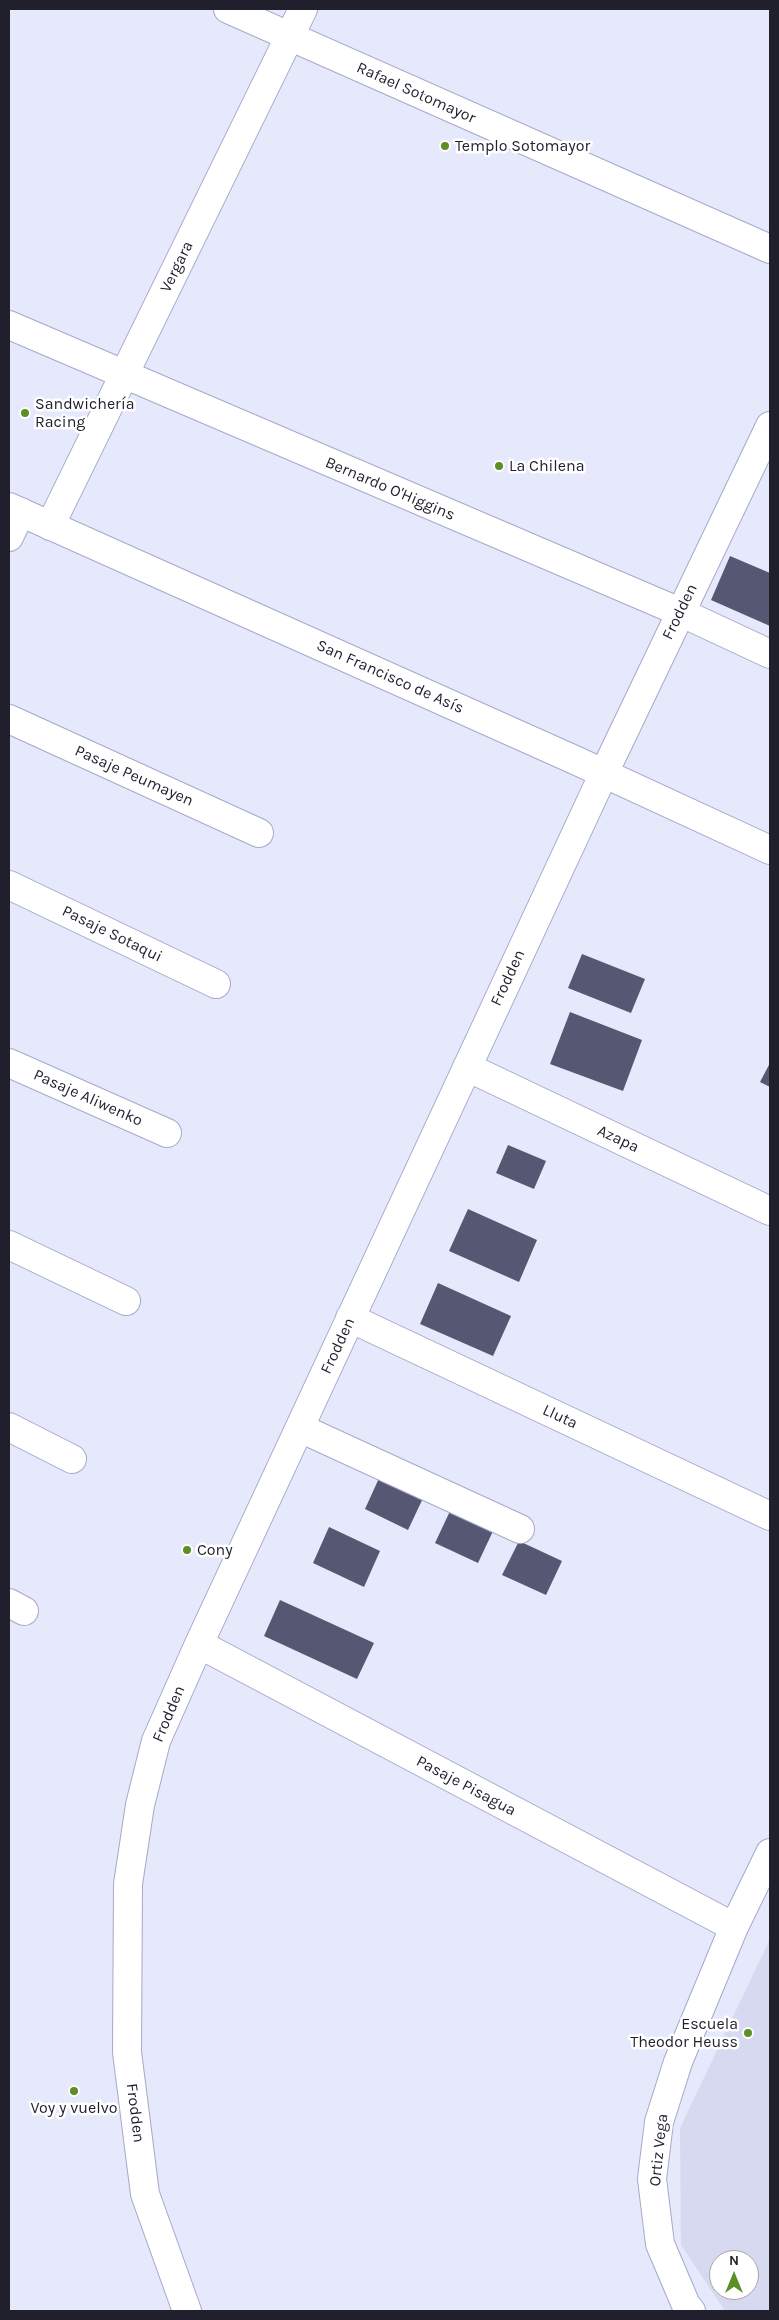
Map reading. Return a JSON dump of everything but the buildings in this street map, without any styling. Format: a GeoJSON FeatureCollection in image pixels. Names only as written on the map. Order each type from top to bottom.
{"type":"FeatureCollection","features":[{"type":"Feature","properties":{"kind":"street","name":"Rafael Sotomayor"},"geometry":{"type":"LineString","coordinates":[[228,9],[770,249]]}},
{"type":"Feature","properties":{"kind":"street","name":"Vergara"},"geometry":{"type":"LineString","coordinates":[[50,526],[304,9]]}},
{"type":"Feature","properties":{"kind":"street","name":"Bernardo O'Higgins"},"geometry":{"type":"LineString","coordinates":[[9,325],[680,612],[770,654]]}},
{"type":"Feature","properties":{"kind":"street","name":"Frodden"},"geometry":{"type":"LineString","coordinates":[[187,2311],[145,2194],[127,2052],[128,1884],[140,1805],[156,1741],[198,1644],[604,773],[770,426]]}},
{"type":"Feature","properties":{"kind":"street","name":"San Francisco de Asís"},"geometry":{"type":"LineString","coordinates":[[15,510],[604,773],[770,850]]}},
{"type":"Feature","properties":{"kind":"street"},"geometry":{"type":"LineString","coordinates":[[9,537],[15,510]]}},
{"type":"Feature","properties":{"kind":"street","name":"Pasaje Peumayen"},"geometry":{"type":"LineString","coordinates":[[9,719],[260,833]]}},
{"type":"Feature","properties":{"kind":"street","name":"Pasaje Sotaqui"},"geometry":{"type":"LineString","coordinates":[[9,885],[216,984]]}},
{"type":"Feature","properties":{"kind":"street","name":"Pasaje Aliwenko"},"geometry":{"type":"LineString","coordinates":[[9,1063],[166,1133]]}},
{"type":"Feature","properties":{"kind":"street","name":"Azapa"},"geometry":{"type":"LineString","coordinates":[[467,1067],[770,1211]]}},
{"type":"Feature","properties":{"kind":"street"},"geometry":{"type":"LineString","coordinates":[[9,1245],[126,1301]]}},
{"type":"Feature","properties":{"kind":"street","name":"Lluta"},"geometry":{"type":"LineString","coordinates":[[350,1318],[770,1516]]}},
{"type":"Feature","properties":{"kind":"street"},"geometry":{"type":"LineString","coordinates":[[9,1428],[72,1459]]}},
{"type":"Feature","properties":{"kind":"street"},"geometry":{"type":"LineString","coordinates":[[300,1428],[520,1529]]}},
{"type":"Feature","properties":{"kind":"street","name":"Pasaje Pisagua"},"geometry":{"type":"LineString","coordinates":[[198,1644],[734,1927]]}},
{"type":"Feature","properties":{"kind":"street","name":"Ortiz Vega"},"geometry":{"type":"LineString","coordinates":[[691,2311],[686,2305],[660,2244],[652,2180],[659,2122],[678,2062],[734,1927],[770,1853]]}},
{"type":"Feature","properties":{"kind":"shaded area","name":"Escuela Theodor Heuss"},"geometry":{"type":"Polygon","coordinates":[[[770,1939],[770,2311],[725,2311],[718,2300],[759,2300],[759,2250],[709,2250],[709,2287],[681,2245],[680,2128],[770,1939]]]}},
{"type":"Feature","properties":{"kind":"place","name":"Templo Sotomayor"},"geometry":{"type":"Point","coordinates":[445,146]}},
{"type":"Feature","properties":{"kind":"place","name":"Sandwichería Racing"},"geometry":{"type":"Point","coordinates":[25,413]}},
{"type":"Feature","properties":{"kind":"place","name":"La Chilena"},"geometry":{"type":"Point","coordinates":[499,466]}},
{"type":"Feature","properties":{"kind":"place","name":"Cony"},"geometry":{"type":"Point","coordinates":[187,1550]}},
{"type":"Feature","properties":{"kind":"place","name":"Escuela Theodor Heuss"},"geometry":{"type":"Point","coordinates":[748,2033]}},
{"type":"Feature","properties":{"kind":"place","name":"Voy y vuelvo"},"geometry":{"type":"Point","coordinates":[74,2091]}}]}
